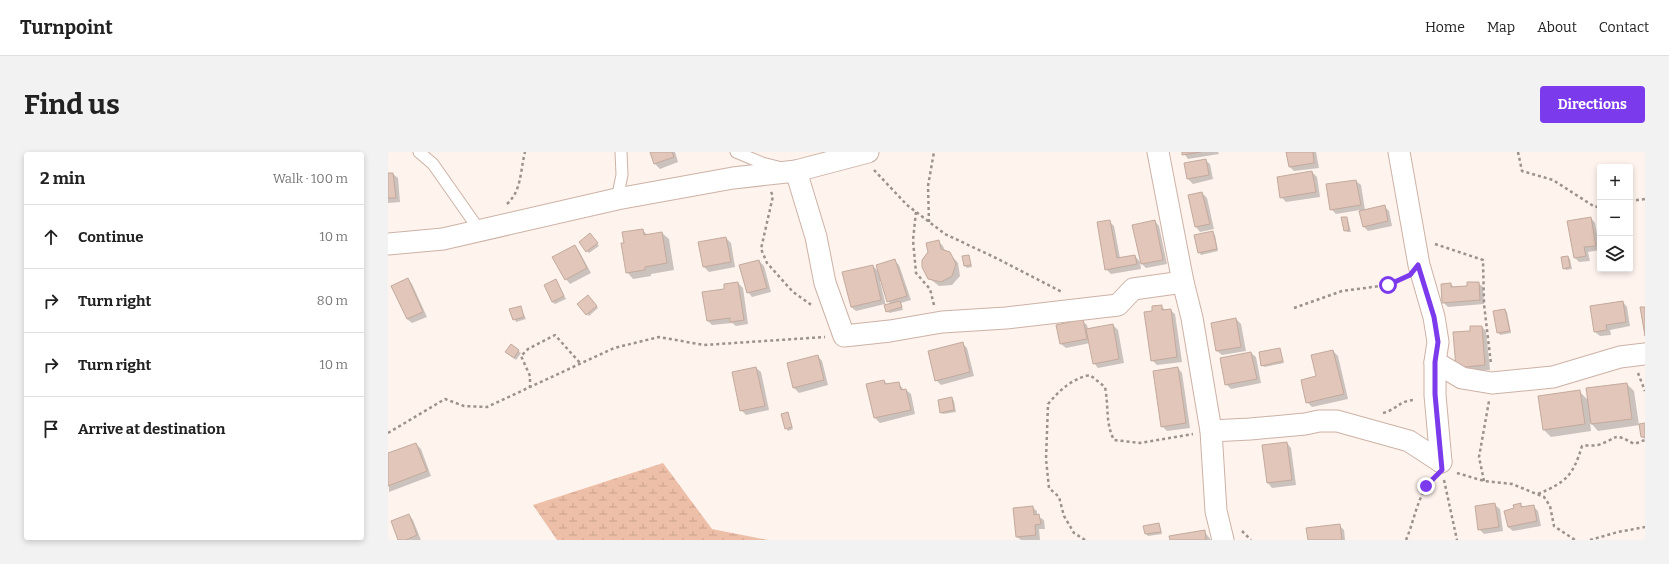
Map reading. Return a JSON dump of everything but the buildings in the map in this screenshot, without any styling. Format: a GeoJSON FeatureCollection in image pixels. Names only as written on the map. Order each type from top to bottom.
{"type":"FeatureCollection","features":[{"type":"Feature","properties":{"kind":"street"},"geometry":{"type":"LineString","coordinates":[[388,244],[443,239],[617,199],[733,178],[796,171],[868,152]]}},
{"type":"Feature","properties":{"kind":"street"},"geometry":{"type":"LineString","coordinates":[[1158,152],[1183,282],[1192,318],[1211,430],[1216,511],[1223,540]]}},
{"type":"Feature","properties":{"kind":"street"},"geometry":{"type":"LineString","coordinates":[[1399,152],[1418,265],[1434,317],[1438,342],[1435,362],[1435,394],[1442,466]]}},
{"type":"Feature","properties":{"kind":"street"},"geometry":{"type":"LineString","coordinates":[[796,171],[816,237],[825,282],[842,328],[1006,318],[1118,305],[1133,289],[1183,282]]}},
{"type":"Feature","properties":{"kind":"street"},"geometry":{"type":"LineString","coordinates":[[1435,362],[1462,378],[1492,383],[1554,377],[1620,358],[1643,362]]}},
{"type":"Feature","properties":{"kind":"street"},"geometry":{"type":"LineString","coordinates":[[1211,430],[1257,429],[1305,424],[1319,420],[1338,420],[1409,441],[1442,466]]}},
{"type":"Feature","properties":{"kind":"lane"},"geometry":{"type":"LineString","coordinates":[[419,152],[433,164],[480,231]]}},
{"type":"Feature","properties":{"kind":"lane"},"geometry":{"type":"LineString","coordinates":[[617,199],[622,175],[621,152]]}},
{"type":"Feature","properties":{"kind":"lane"},"geometry":{"type":"LineString","coordinates":[[736,152],[762,163],[796,171]]}},
{"type":"Feature","properties":{"kind":"path"},"geometry":{"type":"LineString","coordinates":[[506,205],[515,196],[519,189],[524,152]]}},
{"type":"Feature","properties":{"kind":"path"},"geometry":{"type":"LineString","coordinates":[[929,222],[928,186],[934,152]]}},
{"type":"Feature","properties":{"kind":"path"},"geometry":{"type":"LineString","coordinates":[[1518,152],[1522,170],[1553,180],[1595,207],[1597,207]]}},
{"type":"Feature","properties":{"kind":"path"},"geometry":{"type":"LineString","coordinates":[[845,157],[870,166],[901,199],[945,234],[1059,290],[1083,308]]}},
{"type":"Feature","properties":{"kind":"path"},"geometry":{"type":"LineString","coordinates":[[767,174],[772,180],[769,188],[773,196],[760,249],[767,264],[799,296],[842,328]]}},
{"type":"Feature","properties":{"kind":"path"},"geometry":{"type":"LineString","coordinates":[[1633,201],[1645,199]]}},
{"type":"Feature","properties":{"kind":"path"},"geometry":{"type":"LineString","coordinates":[[916,212],[913,240],[916,273],[930,289],[938,322]]}},
{"type":"Feature","properties":{"kind":"path"},"geometry":{"type":"LineString","coordinates":[[1415,240],[1424,240],[1482,260],[1484,304],[1492,383],[1479,457],[1484,481]]}},
{"type":"Feature","properties":{"kind":"path"},"geometry":{"type":"LineString","coordinates":[[1294,308],[1342,291],[1388,285],[1410,275],[1418,265]]}},
{"type":"Feature","properties":{"kind":"path"},"geometry":{"type":"LineString","coordinates":[[388,433],[445,399],[464,406],[487,407],[614,348],[659,337],[704,345],[842,328]]}},
{"type":"Feature","properties":{"kind":"path"},"geometry":{"type":"LineString","coordinates":[[530,388],[530,376],[521,356],[528,349],[555,335],[580,364]]}},
{"type":"Feature","properties":{"kind":"path"},"geometry":{"type":"LineString","coordinates":[[1643,362],[1637,371],[1645,392]]}},
{"type":"Feature","properties":{"kind":"path"},"geometry":{"type":"LineString","coordinates":[[1085,540],[1074,533],[1064,516],[1059,497],[1049,488],[1046,459],[1048,404],[1061,388],[1079,377],[1090,375],[1105,387],[1108,403],[1107,427],[1114,440],[1140,443],[1211,430]]}},
{"type":"Feature","properties":{"kind":"path"},"geometry":{"type":"LineString","coordinates":[[1357,425],[1371,417],[1388,412],[1404,400],[1417,400],[1435,394]]}},
{"type":"Feature","properties":{"kind":"path"},"geometry":{"type":"LineString","coordinates":[[1537,494],[1560,484],[1572,472],[1582,446],[1598,445],[1621,436],[1634,444],[1645,440]]}},
{"type":"Feature","properties":{"kind":"path"},"geometry":{"type":"LineString","coordinates":[[1442,466],[1461,475],[1484,481],[1512,484],[1544,497],[1550,506],[1554,526],[1575,540]]}},
{"type":"Feature","properties":{"kind":"path"},"geometry":{"type":"LineString","coordinates":[[1406,540],[1418,502],[1426,486],[1442,466]]}},
{"type":"Feature","properties":{"kind":"path"},"geometry":{"type":"LineString","coordinates":[[1442,466],[1457,540]]}},
{"type":"Feature","properties":{"kind":"path"},"geometry":{"type":"LineString","coordinates":[[1590,540],[1618,532],[1645,527]]}},
{"type":"Feature","properties":{"kind":"green space"},"geometry":{"type":"Polygon","coordinates":[[[663,463],[712,529],[768,540],[557,540],[533,505],[663,463]]]}},
{"type":"Feature","properties":{"kind":"route"},"geometry":{"type":"LineString","coordinates":[[1388,285],[1410,275],[1418,265],[1434,317],[1438,342],[1435,362],[1435,394],[1442,470],[1434,476],[1426,486]]}}]}
